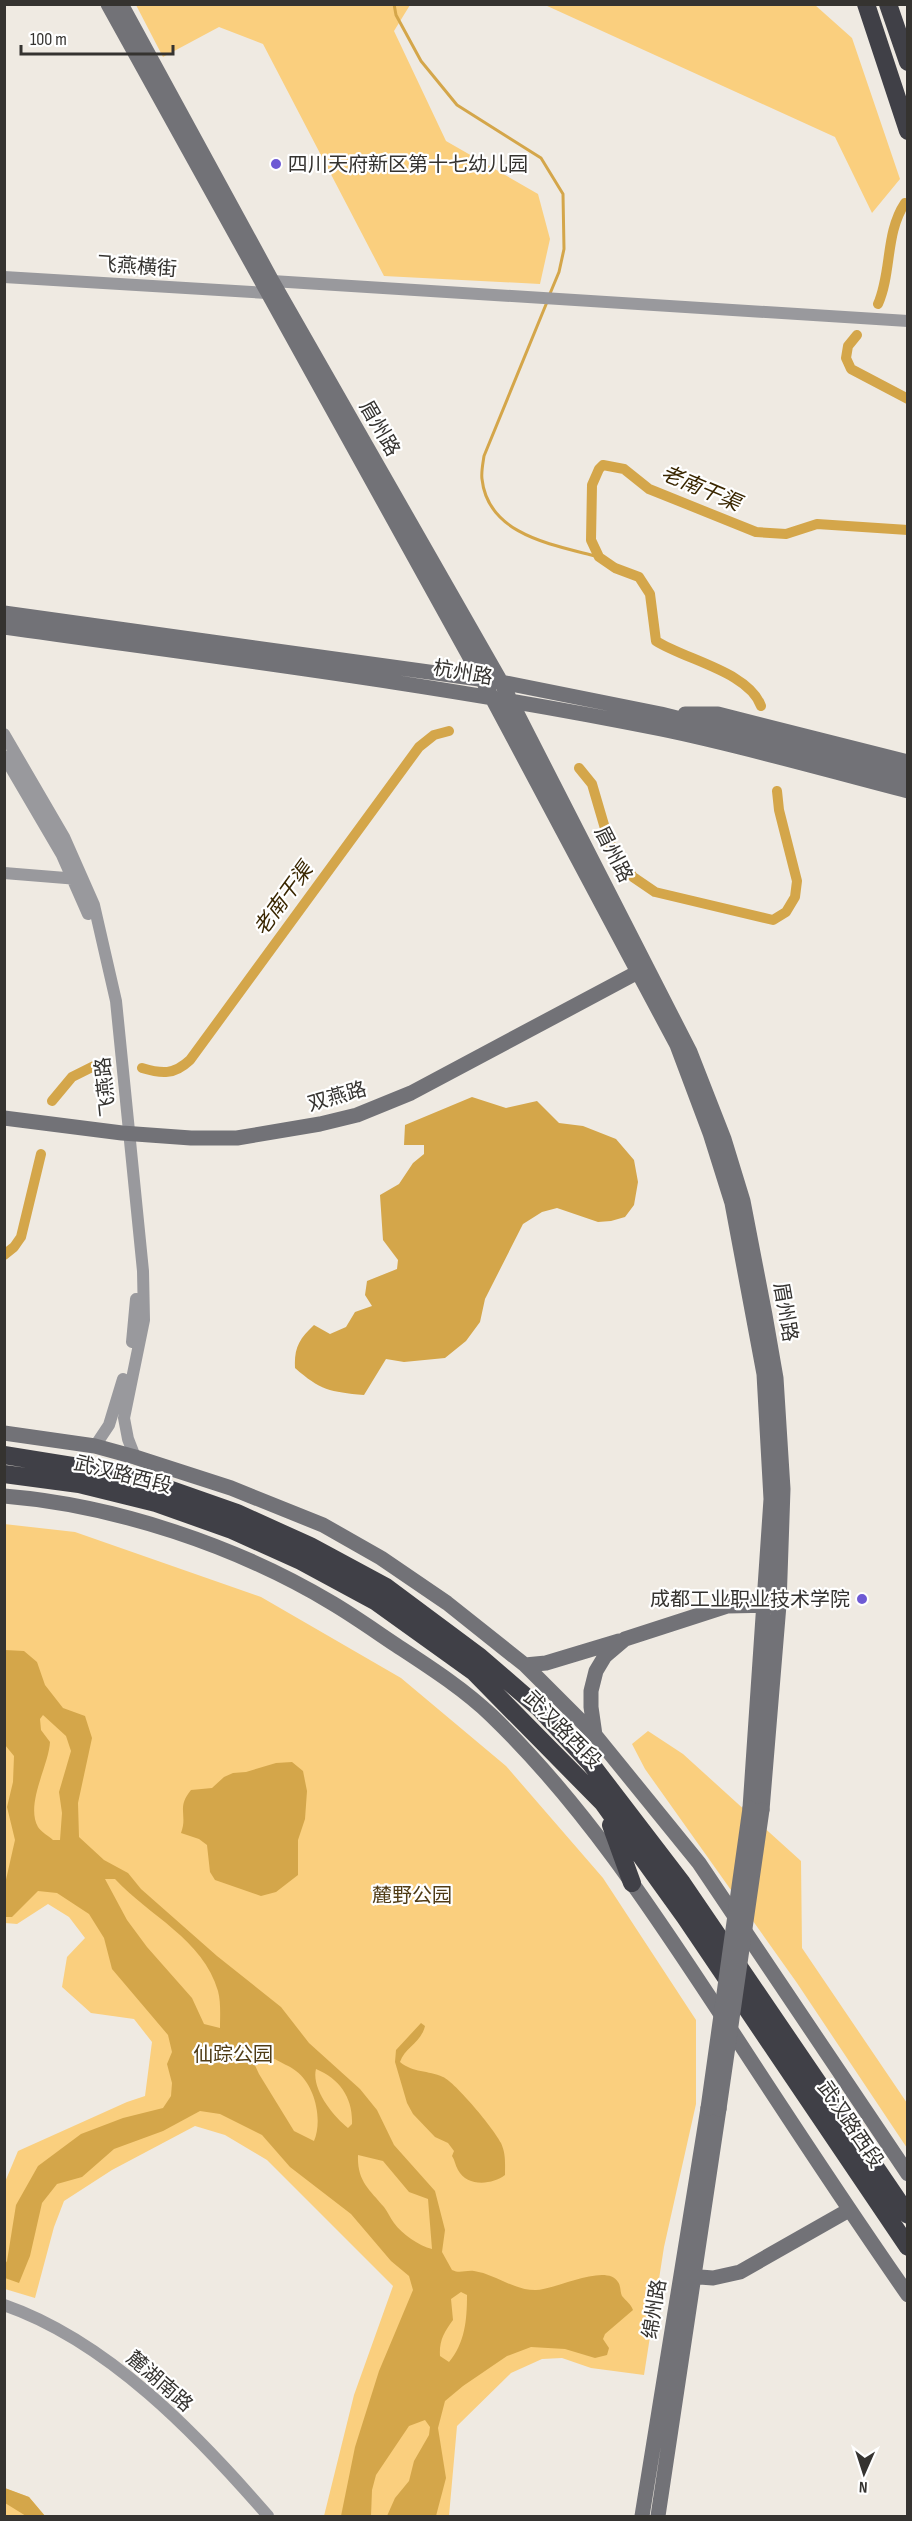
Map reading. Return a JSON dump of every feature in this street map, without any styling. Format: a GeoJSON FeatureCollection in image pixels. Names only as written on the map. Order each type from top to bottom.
{"type":"FeatureCollection","features":[{"type":"Feature","properties":{"kind":"highway"},"geometry":{"type":"LineString","coordinates":[[866,4],[908,130]]}},
{"type":"Feature","properties":{"kind":"highway"},"geometry":{"type":"LineString","coordinates":[[888,4],[908,62]]}},
{"type":"Feature","properties":{"kind":"highway","name":"武汉路西段"},"geometry":{"type":"LineString","coordinates":[[4,1455],[91,1469],[160,1486],[237,1513],[310,1546],[386,1587],[480,1657],[539,1708],[591,1764],[682,1884],[908,2215]]}},
{"type":"Feature","properties":{"kind":"highway","name":"武汉路西段"},"geometry":{"type":"LineString","coordinates":[[4,1474],[79,1484],[156,1503],[232,1530],[291,1557],[375,1601],[474,1672],[603,1803],[685,1917],[908,2247]]}},
{"type":"Feature","properties":{"kind":"highway"},"geometry":{"type":"LineString","coordinates":[[603,1803],[632,1883]]}},
{"type":"Feature","properties":{"kind":"main road"},"geometry":{"type":"LineString","coordinates":[[108,4],[270,287],[491,698],[644,970],[677,1045],[710,1133],[732,1203],[764,1374],[771,1499],[757,1726],[756,1809]]}},
{"type":"Feature","properties":{"kind":"main road","name":"眉州路"},"geometry":{"type":"LineString","coordinates":[[121,4],[270,287],[501,682],[644,970],[690,1052],[724,1139],[743,1201],[776,1378],[783,1489],[779,1605],[756,1809]]}},
{"type":"Feature","properties":{"kind":"main road","name":"杭州路"},"geometry":{"type":"LineString","coordinates":[[4,613],[501,682],[662,722],[908,776]]}},
{"type":"Feature","properties":{"kind":"main road","name":"杭州路"},"geometry":{"type":"LineString","coordinates":[[4,627],[662,722],[908,791]]}},
{"type":"Feature","properties":{"kind":"main road"},"geometry":{"type":"LineString","coordinates":[[662,722],[717,714],[908,762]]}},
{"type":"Feature","properties":{"kind":"main road"},"geometry":{"type":"LineString","coordinates":[[662,722],[702,750],[908,802]]}},
{"type":"Feature","properties":{"kind":"main road","name":"双燕路"},"geometry":{"type":"LineString","coordinates":[[4,1118],[126,1133],[191,1138],[237,1138],[289,1131],[357,1114],[411,1093],[644,970]]}},
{"type":"Feature","properties":{"kind":"main road"},"geometry":{"type":"LineString","coordinates":[[4,1433],[95,1446],[135,1457],[231,1488],[323,1526],[381,1558],[447,1603],[525,1665],[595,1735],[699,1863],[908,2174]]}},
{"type":"Feature","properties":{"kind":"main road"},"geometry":{"type":"LineString","coordinates":[[4,1496],[94,1509],[178,1534],[252,1563],[331,1602],[422,1662],[490,1714],[553,1780],[650,1906],[849,2210],[908,2295]]}},
{"type":"Feature","properties":{"kind":"main road"},"geometry":{"type":"LineString","coordinates":[[525,1665],[546,1663],[625,1640],[727,1606],[779,1605]]}},
{"type":"Feature","properties":{"kind":"main road"},"geometry":{"type":"LineString","coordinates":[[595,1735],[591,1691],[596,1671],[605,1656],[625,1640]]}},
{"type":"Feature","properties":{"kind":"main road","name":"绵州路"},"geometry":{"type":"LineString","coordinates":[[658,2517],[688,2276],[756,1809]]}},
{"type":"Feature","properties":{"kind":"main road"},"geometry":{"type":"LineString","coordinates":[[688,2276],[713,2278],[740,2272],[849,2210]]}},
{"type":"Feature","properties":{"kind":"main road","name":"绵州路"},"geometry":{"type":"LineString","coordinates":[[642,2517],[688,2276]]}},
{"type":"Feature","properties":{"kind":"street","name":"飞燕横街"},"geometry":{"type":"LineString","coordinates":[[4,277],[528,298],[908,321]]}},
{"type":"Feature","properties":{"kind":"street","name":"飞燕路"},"geometry":{"type":"LineString","coordinates":[[4,734],[64,837],[87,909],[109,1004],[143,1271],[144,1320],[124,1418],[128,1439],[135,1457]]}},
{"type":"Feature","properties":{"kind":"street","name":"飞燕路"},"geometry":{"type":"LineString","coordinates":[[4,756],[78,879]]}},
{"type":"Feature","properties":{"kind":"street"},"geometry":{"type":"LineString","coordinates":[[4,873],[78,879]]}},
{"type":"Feature","properties":{"kind":"street","name":"飞燕路"},"geometry":{"type":"LineString","coordinates":[[95,1446],[110,1425],[130,1355],[137,1309],[126,1133]]}},
{"type":"Feature","properties":{"kind":"street","name":"麓湖南路"},"geometry":{"type":"LineString","coordinates":[[10,2307],[88,2346],[140,2388],[225,2466],[268,2517]]}},
{"type":"Feature","properties":{"kind":"green space"},"geometry":{"type":"Polygon","coordinates":[[[136,5],[410,5],[394,31],[446,141],[538,194],[550,239],[540,284],[384,276],[263,44],[219,27],[163,57],[136,5]]]}},
{"type":"Feature","properties":{"kind":"green space"},"geometry":{"type":"Polygon","coordinates":[[[545,5],[815,5],[852,38],[900,179],[872,213],[835,137],[545,5]]]}},
{"type":"Feature","properties":{"kind":"green space","name":"麓野公园"},"geometry":{"type":"Polygon","coordinates":[[[4,1524],[75,1532],[261,1597],[401,1678],[506,1766],[603,1878],[696,2020],[696,2104],[664,2247],[644,2375],[591,2368],[562,2358],[542,2359],[511,2373],[457,2426],[449,2516],[324,2516],[354,2395],[393,2286],[267,2160],[225,2135],[195,2126],[112,2170],[64,2201],[54,2227],[35,2298],[5,2289],[5,2182],[18,2151],[145,2096],[152,2042],[134,2019],[91,2013],[62,1987],[67,1957],[85,1938],[69,1917],[48,1904],[17,1924],[5,1923],[4,1524]]]}},
{"type":"Feature","properties":{"kind":"green space"},"geometry":{"type":"Polygon","coordinates":[[[648,1731],[683,1754],[801,1861],[802,1948],[907,2103],[907,2148],[797,1983],[645,1769],[632,1744],[648,1731]]]}},
{"type":"Feature","properties":{"kind":"green space"},"geometry":{"type":"Polygon","coordinates":[[[4,2488],[29,2497],[45,2516],[5,2516],[4,2488]]]}},
{"type":"Feature","properties":{"kind":"shaded area"},"geometry":{"type":"Polygon","coordinates":[[[472,1097],[506,1108],[537,1101],[559,1123],[583,1126],[616,1139],[634,1160],[638,1182],[634,1205],[625,1217],[598,1222],[557,1208],[542,1212],[523,1224],[485,1299],[480,1322],[466,1341],[445,1358],[404,1362],[386,1359],[364,1395],[326,1389],[295,1368],[295,1355],[301,1339],[314,1325],[330,1334],[346,1327],[355,1312],[372,1306],[365,1295],[367,1281],[397,1269],[398,1260],[383,1240],[380,1195],[399,1184],[413,1163],[424,1154],[424,1145],[404,1145],[405,1125],[472,1097]]]}},
{"type":"Feature","properties":{"kind":"shaded area"},"geometry":{"type":"Polygon","coordinates":[[[5,1650],[24,1651],[37,1662],[45,1685],[63,1708],[85,1716],[92,1738],[78,1803],[79,1837],[104,1860],[128,1873],[141,1889],[217,1956],[281,2007],[309,2043],[360,2089],[377,2110],[394,2145],[435,2191],[445,2230],[442,2252],[452,2270],[482,2273],[519,2287],[535,2290],[591,2276],[612,2277],[618,2282],[622,2296],[633,2310],[605,2334],[603,2339],[609,2348],[607,2355],[595,2358],[565,2349],[531,2347],[507,2356],[445,2401],[438,2428],[446,2478],[436,2516],[387,2516],[395,2498],[409,2481],[414,2461],[429,2435],[430,2427],[425,2420],[409,2426],[376,2475],[372,2490],[371,2516],[341,2516],[355,2447],[379,2371],[413,2290],[409,2276],[391,2261],[351,2214],[290,2167],[262,2135],[220,2114],[200,2111],[163,2131],[114,2149],[82,2177],[57,2184],[42,2203],[30,2256],[19,2283],[5,2278],[5,2264],[16,2205],[38,2166],[81,2134],[123,2118],[163,2108],[171,2096],[172,2083],[167,2064],[172,2052],[168,2035],[112,1969],[104,1938],[89,1914],[57,1893],[38,1891],[12,1917],[5,1917],[5,1884],[15,1840],[7,1807],[13,1782],[14,1756],[5,1745],[5,1650]],[[43,1715],[40,1719],[41,1730],[50,1742],[36,1796],[35,1818],[41,1831],[53,1840],[60,1840],[62,1813],[59,1792],[71,1751],[66,1736],[43,1715]],[[105,1879],[127,1920],[147,1947],[192,1998],[204,2024],[220,2028],[218,1991],[211,1973],[200,1957],[174,1929],[115,1879],[105,1879]],[[275,2059],[253,2061],[294,2131],[314,2141],[318,2123],[316,2103],[303,2077],[294,2069],[275,2059]],[[316,2069],[317,2085],[324,2102],[348,2128],[352,2124],[352,2115],[343,2090],[332,2078],[316,2069]],[[358,2155],[360,2172],[365,2184],[397,2227],[416,2242],[432,2249],[428,2199],[409,2192],[383,2161],[358,2155]],[[461,2292],[451,2299],[453,2320],[440,2346],[440,2356],[449,2362],[459,2347],[466,2322],[467,2295],[461,2292]]]}},
{"type":"Feature","properties":{"kind":"shaded area"},"geometry":{"type":"Polygon","coordinates":[[[292,1762],[303,1771],[307,1791],[305,1819],[298,1840],[298,1875],[276,1892],[261,1896],[215,1880],[210,1872],[207,1845],[199,1839],[181,1833],[183,1807],[187,1796],[191,1790],[212,1788],[224,1777],[233,1773],[246,1772],[276,1763],[292,1762]]]}},
{"type":"Feature","properties":{"kind":"shaded area"},"geometry":{"type":"Polygon","coordinates":[[[421,2023],[425,2026],[423,2032],[405,2052],[400,2062],[410,2068],[443,2077],[474,2107],[503,2147],[505,2175],[500,2178],[480,2183],[462,2176],[452,2156],[454,2151],[448,2143],[435,2137],[413,2114],[407,2103],[395,2062],[396,2050],[421,2023]]]}},
{"type":"Feature","properties":{"kind":"shaded area"},"geometry":{"type":"Polygon","coordinates":[[[5,2488],[29,2497],[45,2516],[26,2516],[5,2503],[5,2488]]]}},
{"type":"Feature","properties":{"kind":"waterway"},"geometry":{"type":"LineString","coordinates":[[394,4],[396,15],[421,61],[457,105],[541,158],[563,194],[564,249],[559,272],[549,296]]}},
{"type":"Feature","properties":{"kind":"waterway","name":"老南干渠"},"geometry":{"type":"LineString","coordinates":[[878,304],[894,227],[905,203]]}},
{"type":"Feature","properties":{"kind":"waterway"},"geometry":{"type":"LineString","coordinates":[[547,302],[484,456],[482,479],[487,498],[497,514],[510,526],[544,542],[599,557]]}},
{"type":"Feature","properties":{"kind":"waterway","name":"老南干渠"},"geometry":{"type":"LineString","coordinates":[[857,335],[848,346],[846,358],[851,369],[908,399]]}},
{"type":"Feature","properties":{"kind":"waterway","name":"老南干渠"},"geometry":{"type":"LineString","coordinates":[[761,706],[744,684],[656,641],[650,594],[639,577],[615,568],[599,557],[591,540],[592,485],[599,469],[603,465],[624,469],[649,489],[756,532],[786,534],[817,524],[908,530]]}},
{"type":"Feature","properties":{"kind":"waterway","name":"老南干渠"},"geometry":{"type":"LineString","coordinates":[[142,1068],[168,1072],[190,1060],[419,747],[434,735],[449,731]]}},
{"type":"Feature","properties":{"kind":"waterway","name":"老南干渠"},"geometry":{"type":"LineString","coordinates":[[579,768],[592,784],[609,842],[633,877],[655,892],[773,920],[786,912],[795,897],[797,881],[779,810],[777,791]]}},
{"type":"Feature","properties":{"kind":"waterway","name":"老南干渠"},"geometry":{"type":"LineString","coordinates":[[52,1101],[72,1077],[96,1065]]}},
{"type":"Feature","properties":{"kind":"waterway","name":"老南干渠"},"geometry":{"type":"LineString","coordinates":[[4,1255],[21,1237],[41,1154]]}},
{"type":"Feature","properties":{"kind":"place","name":"四川天府新区第十七幼儿园"},"geometry":{"type":"Point","coordinates":[276,164]}},
{"type":"Feature","properties":{"kind":"place","name":"成都工业职业技术学院"},"geometry":{"type":"Point","coordinates":[862,1599]}},
{"type":"Feature","properties":{"kind":"park label","name":"仙踪公园"},"geometry":{"type":"Point","coordinates":[233,2054]}}]}
